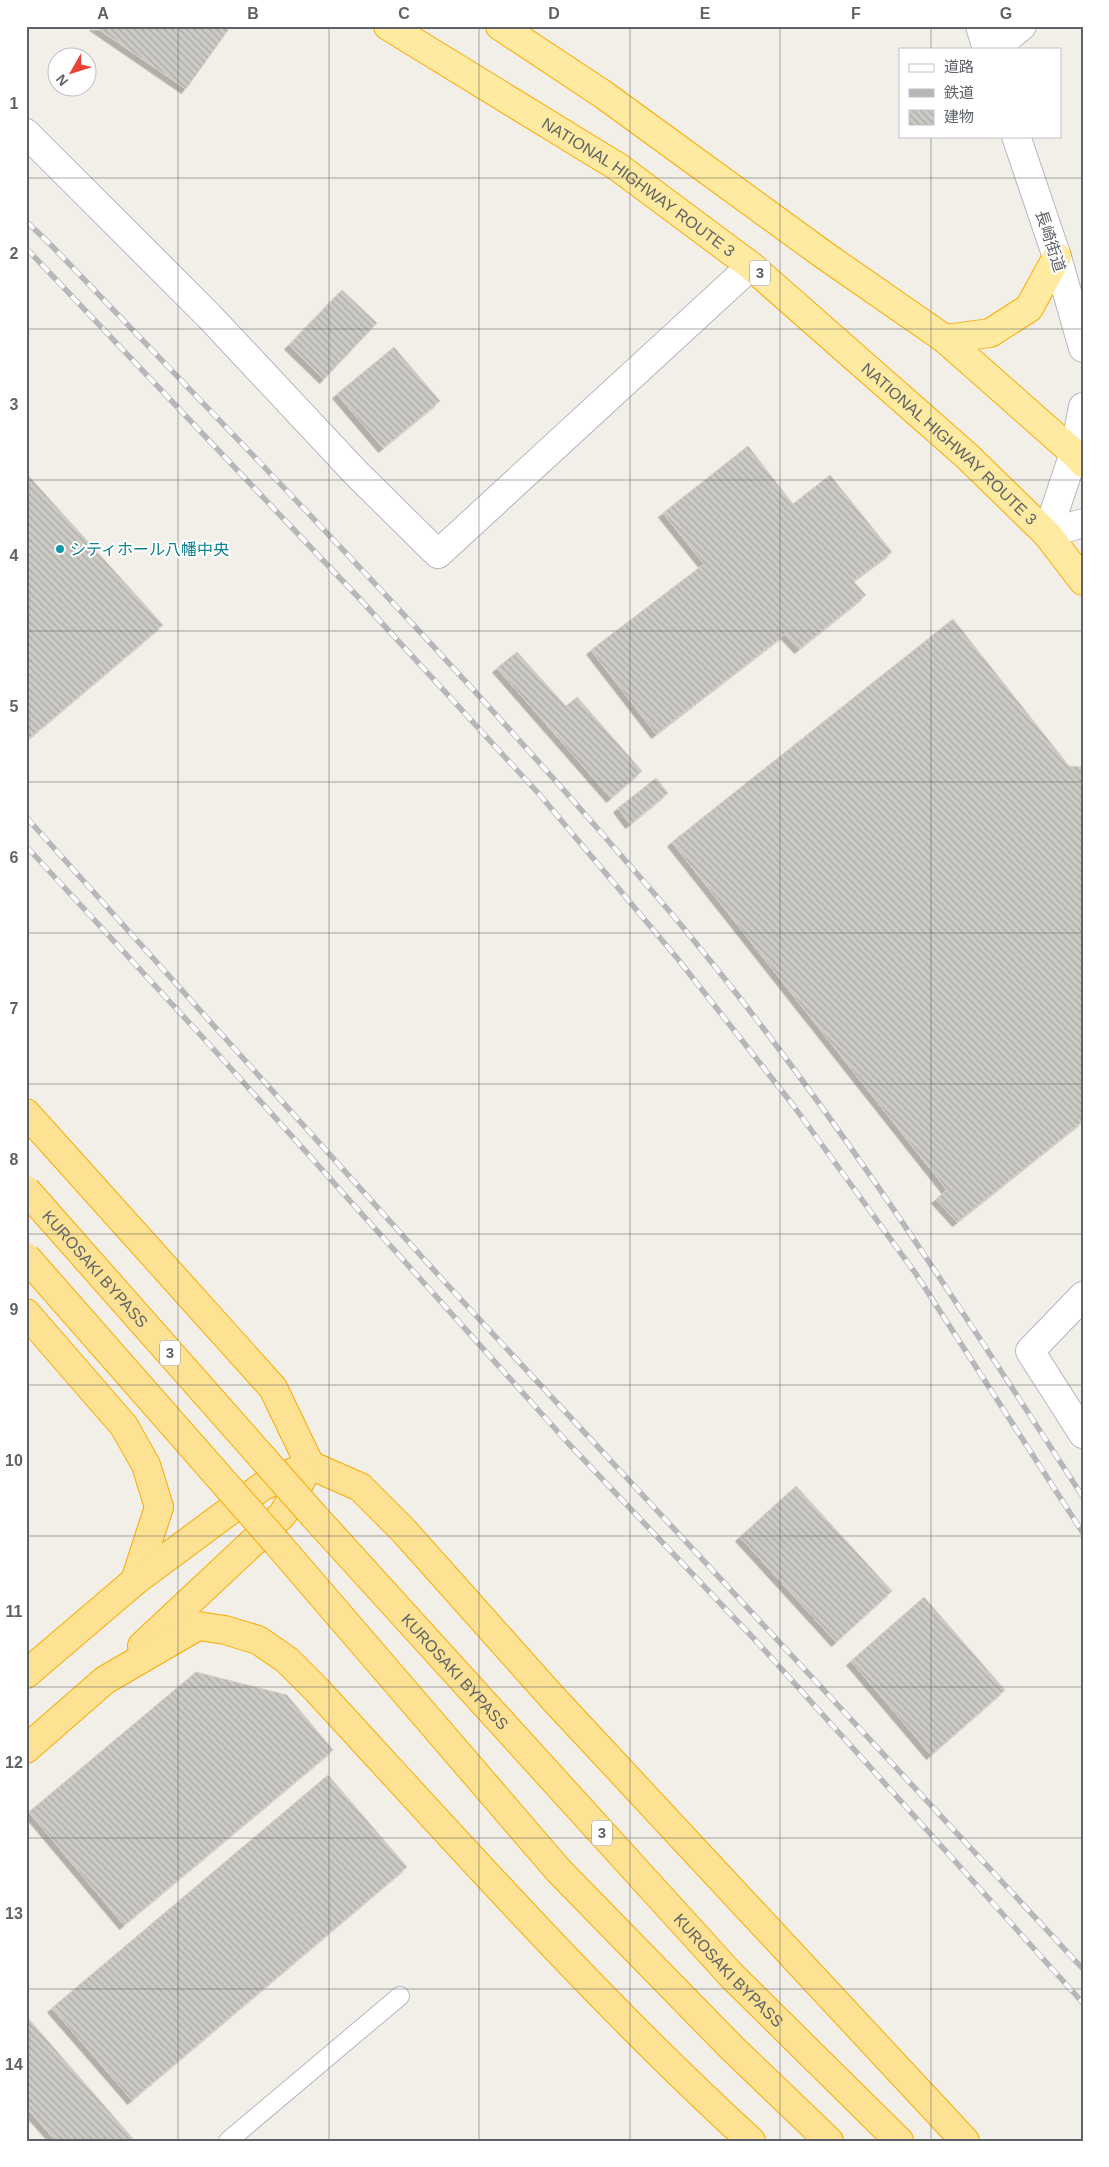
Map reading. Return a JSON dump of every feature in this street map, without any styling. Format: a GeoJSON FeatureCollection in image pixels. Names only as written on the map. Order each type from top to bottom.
{"type":"FeatureCollection","features":[{"type":"Feature","properties":{"kind":"highway","name":"NATIONAL HIGHWAY ROUTE 3"},"geometry":{"type":"LineString","coordinates":[[388,26],[618,168],[751,266],[967,456],[1047,534],[1083,581]]}},
{"type":"Feature","properties":{"kind":"highway"},"geometry":{"type":"LineString","coordinates":[[500,26],[604,95],[824,255],[944,339],[1080,453]]}},
{"type":"Feature","properties":{"kind":"highway"},"geometry":{"type":"LineString","coordinates":[[944,339],[990,334],[1029,308],[1057,257]]}},
{"type":"Feature","properties":{"kind":"highway"},"geometry":{"type":"LineString","coordinates":[[26,1113],[274,1388],[310,1465],[360,1487],[404,1531],[551,1696],[965,2141]]}},
{"type":"Feature","properties":{"kind":"highway","name":"KUROSAKI BYPASS"},"geometry":{"type":"LineString","coordinates":[[26,1190],[314,1516],[731,1975],[899,2141]]}},
{"type":"Feature","properties":{"kind":"highway"},"geometry":{"type":"LineString","coordinates":[[26,1257],[271,1536],[559,1871],[732,2048],[829,2141]]}},
{"type":"Feature","properties":{"kind":"highway"},"geometry":{"type":"LineString","coordinates":[[26,1313],[124,1426],[146,1465],[159,1507],[134,1581]]}},
{"type":"Feature","properties":{"kind":"highway"},"geometry":{"type":"LineString","coordinates":[[26,1674],[134,1581],[263,1486],[310,1465]]}},
{"type":"Feature","properties":{"kind":"highway"},"geometry":{"type":"LineString","coordinates":[[26,1749],[105,1680],[283,1514],[310,1465]]}},
{"type":"Feature","properties":{"kind":"highway"},"geometry":{"type":"LineString","coordinates":[[105,1680],[198,1626],[225,1630],[258,1640],[286,1660],[317,1690],[551,1944],[702,2096],[751,2141]]}},
{"type":"Feature","properties":{"kind":"street"},"geometry":{"type":"LineString","coordinates":[[980,26],[987,48]]}},
{"type":"Feature","properties":{"kind":"street"},"geometry":{"type":"LineString","coordinates":[[995,48],[1022,26]]}},
{"type":"Feature","properties":{"kind":"street"},"geometry":{"type":"LineString","coordinates":[[26,132],[209,316],[356,473],[438,554],[751,266]]}},
{"type":"Feature","properties":{"kind":"street","name":"長崎街道"},"geometry":{"type":"LineString","coordinates":[[1017,138],[1057,257],[1083,348]]}},
{"type":"Feature","properties":{"kind":"street"},"geometry":{"type":"LineString","coordinates":[[1047,534],[1080,453],[1083,408]]}},
{"type":"Feature","properties":{"kind":"street"},"geometry":{"type":"LineString","coordinates":[[1047,534],[1083,523]]}},
{"type":"Feature","properties":{"kind":"street"},"geometry":{"type":"LineString","coordinates":[[1083,1296],[1030,1351],[1083,1434]]}},
{"type":"Feature","properties":{"kind":"lane"},"geometry":{"type":"LineString","coordinates":[[228,2141],[400,1996]]}},
{"type":"Feature","properties":{"kind":"building"},"geometry":{"type":"Polygon","coordinates":[[[94,26],[231,26],[186,89],[94,26]]]}},
{"type":"Feature","properties":{"kind":"building"},"geometry":{"type":"Polygon","coordinates":[[[342,290],[377,323],[324,379],[289,345],[342,290]]]}},
{"type":"Feature","properties":{"kind":"building"},"geometry":{"type":"Polygon","coordinates":[[[394,347],[440,401],[383,448],[337,394],[394,347]]]}},
{"type":"Feature","properties":{"kind":"building"},"geometry":{"type":"Polygon","coordinates":[[[748,446],[793,504],[830,475],[892,552],[853,581],[866,595],[799,649],[785,634],[656,734],[591,650],[704,564],[663,513],[748,446]]]}},
{"type":"Feature","properties":{"kind":"building","name":"シティホール八幡中央"},"geometry":{"type":"Polygon","coordinates":[[[26,473],[163,625],[26,741],[26,473]]]}},
{"type":"Feature","properties":{"kind":"building"},"geometry":{"type":"Polygon","coordinates":[[[953,619],[1069,766],[1083,767],[1083,1121],[957,1222],[936,1199],[947,1190],[672,842],[953,619]]]}},
{"type":"Feature","properties":{"kind":"building"},"geometry":{"type":"Polygon","coordinates":[[[517,652],[566,706],[577,697],[642,771],[611,798],[497,668],[517,652]]]}},
{"type":"Feature","properties":{"kind":"building"},"geometry":{"type":"Polygon","coordinates":[[[656,778],[668,793],[630,824],[618,808],[656,778]]]}},
{"type":"Feature","properties":{"kind":"building"},"geometry":{"type":"Polygon","coordinates":[[[796,1486],[892,1591],[836,1642],[740,1537],[796,1486]]]}},
{"type":"Feature","properties":{"kind":"building"},"geometry":{"type":"Polygon","coordinates":[[[924,1597],[1005,1690],[931,1755],[851,1661],[924,1597]]]}},
{"type":"Feature","properties":{"kind":"building"},"geometry":{"type":"Polygon","coordinates":[[[196,1672],[287,1695],[333,1750],[124,1925],[29,1812],[196,1672]]]}},
{"type":"Feature","properties":{"kind":"building"},"geometry":{"type":"Polygon","coordinates":[[[328,1775],[407,1867],[132,2100],[52,2008],[328,1775]]]}},
{"type":"Feature","properties":{"kind":"building"},"geometry":{"type":"Polygon","coordinates":[[[28,2018],[135,2141],[56,2141],[26,2107],[28,2018]]]}},
{"type":"Feature","properties":{"kind":"railway"},"geometry":{"type":"LineString","coordinates":[[26,221],[193,392],[402,612],[538,761],[684,929],[748,1008],[849,1145],[944,1284],[1083,1497]]}},
{"type":"Feature","properties":{"kind":"railway"},"geometry":{"type":"LineString","coordinates":[[26,248],[357,596],[539,794],[677,958],[793,1105],[916,1274],[1083,1533]]}},
{"type":"Feature","properties":{"kind":"railway"},"geometry":{"type":"LineString","coordinates":[[26,817],[441,1278],[1083,1969]]}},
{"type":"Feature","properties":{"kind":"railway"},"geometry":{"type":"LineString","coordinates":[[26,846],[207,1042],[568,1443],[758,1643],[1083,2003]]}},
{"type":"Feature","properties":{"kind":"place","name":"シティホール八幡中央"},"geometry":{"type":"Point","coordinates":[60,549]}}]}
